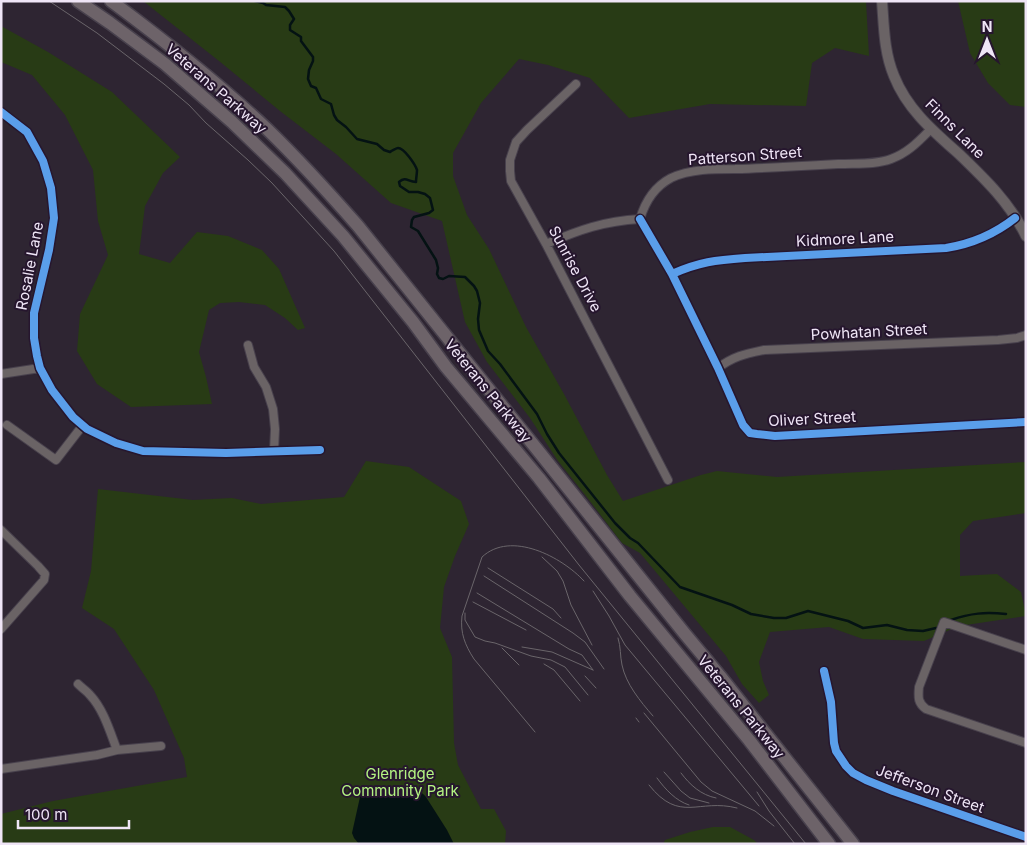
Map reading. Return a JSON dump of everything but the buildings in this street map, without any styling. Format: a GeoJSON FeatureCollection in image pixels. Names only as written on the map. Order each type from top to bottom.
{"type":"FeatureCollection","features":[{"type":"Feature","properties":{"kind":"main road","name":"Veterans Parkway"},"geometry":{"type":"LineString","coordinates":[[78,1],[165,64],[232,122],[285,173],[343,236],[413,322],[446,367],[538,478],[630,596],[749,740],[829,844]]}},
{"type":"Feature","properties":{"kind":"main road","name":"Veterans Parkway"},"geometry":{"type":"LineString","coordinates":[[111,1],[192,64],[267,129],[358,226],[853,844]]}},
{"type":"Feature","properties":{"kind":"street","name":"Finns Lane"},"geometry":{"type":"LineString","coordinates":[[882,1],[888,58],[894,77],[911,106],[931,129],[992,186],[1008,206],[1026,236]]}},
{"type":"Feature","properties":{"kind":"street","name":"Sunrise Drive"},"geometry":{"type":"LineString","coordinates":[[576,84],[519,138],[513,148],[510,160],[511,180],[668,480]]}},
{"type":"Feature","properties":{"kind":"street","name":"Rosalie Lane"},"geometry":{"type":"LineString","coordinates":[[1,112],[27,132],[43,161],[51,188],[54,218],[49,250],[34,313],[34,338],[36,356],[40,368],[52,390],[73,417],[87,429],[116,443],[144,452],[226,453],[320,450]]}},
{"type":"Feature","properties":{"kind":"street","name":"Patterson Street"},"geometry":{"type":"LineString","coordinates":[[640,220],[646,202],[655,190],[677,175],[710,170],[883,162],[902,154],[916,144],[931,129]]}},
{"type":"Feature","properties":{"kind":"street","name":"Kidmore Lane"},"geometry":{"type":"LineString","coordinates":[[672,274],[713,260],[946,248],[968,243],[1000,228],[1015,218]]}},
{"type":"Feature","properties":{"kind":"street"},"geometry":{"type":"LineString","coordinates":[[546,244],[599,224],[614,221],[640,220]]}},
{"type":"Feature","properties":{"kind":"street","name":"Oliver Street"},"geometry":{"type":"LineString","coordinates":[[640,220],[672,274],[718,368],[743,425],[750,432],[775,436],[1026,422]]}},
{"type":"Feature","properties":{"kind":"street","name":"Powhatan Street"},"geometry":{"type":"LineString","coordinates":[[718,368],[728,360],[764,350],[998,340],[1026,336]]}},
{"type":"Feature","properties":{"kind":"street"},"geometry":{"type":"LineString","coordinates":[[248,345],[254,367],[266,387],[274,409],[274,451]]}},
{"type":"Feature","properties":{"kind":"street"},"geometry":{"type":"LineString","coordinates":[[1,374],[40,368]]}},
{"type":"Feature","properties":{"kind":"street"},"geometry":{"type":"LineString","coordinates":[[7,425],[56,460],[83,425]]}},
{"type":"Feature","properties":{"kind":"street"},"geometry":{"type":"LineString","coordinates":[[1,530],[44,574],[44,580],[1,629]]}},
{"type":"Feature","properties":{"kind":"street"},"geometry":{"type":"LineString","coordinates":[[1026,650],[944,622],[920,687],[919,696],[921,705],[926,709],[1026,743]]}},
{"type":"Feature","properties":{"kind":"street","name":"Jefferson Street"},"geometry":{"type":"LineString","coordinates":[[824,671],[831,702],[836,751],[853,773],[901,794],[1026,838]]}},
{"type":"Feature","properties":{"kind":"street"},"geometry":{"type":"LineString","coordinates":[[78,684],[97,704],[117,750]]}},
{"type":"Feature","properties":{"kind":"street"},"geometry":{"type":"LineString","coordinates":[[1,769],[97,755],[117,750],[161,746]]}},
{"type":"Feature","properties":{"kind":"green space"},"geometry":{"type":"Polygon","coordinates":[[[143,1],[866,1],[869,56],[835,48],[812,63],[806,106],[710,104],[629,118],[590,78],[548,65],[519,59],[481,103],[453,153],[453,176],[467,215],[489,249],[526,327],[623,501],[717,471],[777,477],[1026,462],[1026,513],[973,521],[960,535],[960,576],[997,574],[1021,592],[1026,616],[959,626],[924,641],[863,639],[829,627],[770,632],[759,662],[763,681],[769,695],[759,703],[742,684],[726,656],[640,553],[622,543],[558,461],[530,418],[487,362],[465,322],[442,221],[391,203],[336,154],[143,1]]]}},
{"type":"Feature","properties":{"kind":"green space"},"geometry":{"type":"Polygon","coordinates":[[[958,1],[1026,1],[1026,107],[1010,105],[988,83],[970,53],[958,1]]]}},
{"type":"Feature","properties":{"kind":"green space"},"geometry":{"type":"Polygon","coordinates":[[[1,26],[48,52],[112,92],[180,157],[163,173],[145,206],[139,254],[170,263],[197,232],[228,236],[262,250],[279,269],[305,328],[298,330],[285,318],[265,305],[239,302],[220,303],[209,310],[199,352],[212,404],[131,407],[97,384],[77,351],[80,314],[108,255],[98,221],[93,170],[65,115],[32,75],[1,62],[1,26]]]}},
{"type":"Feature","properties":{"kind":"green space","name":"Glenridge Community Park"},"geometry":{"type":"Polygon","coordinates":[[[366,461],[409,467],[461,501],[469,524],[444,587],[440,628],[452,657],[454,743],[458,765],[481,809],[494,809],[506,831],[505,844],[1,844],[1,814],[53,801],[187,777],[184,758],[154,690],[114,629],[82,608],[91,571],[98,489],[193,500],[232,498],[261,504],[344,497],[366,461]]]}},
{"type":"Feature","properties":{"kind":"green space"},"geometry":{"type":"Polygon","coordinates":[[[713,827],[730,827],[758,844],[663,844],[665,840],[713,827]]]}},
{"type":"Feature","properties":{"kind":"shaded area"},"geometry":{"type":"Polygon","coordinates":[[[419,791],[426,797],[454,844],[359,844],[352,833],[360,797],[363,793],[419,791]]]}},
{"type":"Feature","properties":{"kind":"waterway"},"geometry":{"type":"LineString","coordinates":[[255,1],[266,5],[285,7],[289,11],[294,19],[290,25],[290,30],[301,37],[301,41],[313,57],[308,79],[311,86],[316,88],[321,99],[331,104],[337,120],[357,139],[377,144],[390,152],[397,148],[400,149],[412,160],[417,170],[416,182],[405,179],[399,182],[400,186],[409,192],[418,192],[430,198],[433,210],[414,217],[411,227],[418,231],[436,260],[439,278],[443,279],[449,276],[465,277],[474,286],[480,303],[479,330],[488,351],[537,414],[559,453],[615,523],[638,543],[680,587],[732,605],[751,614],[774,618],[786,618],[808,611],[848,621],[863,628],[887,625],[907,630],[923,631],[936,628]]}},
{"type":"Feature","properties":{"kind":"waterway"},"geometry":{"type":"LineString","coordinates":[[951,620],[978,614],[1006,614]]}},
{"type":"Feature","properties":{"kind":"tram line"},"geometry":{"type":"LineString","coordinates":[[49,1],[97,33],[189,105],[272,183],[334,251],[579,565],[806,844]]}},
{"type":"Feature","properties":{"kind":"tram line"},"geometry":{"type":"LineString","coordinates":[[535,732],[474,659],[464,639],[462,616],[482,557],[494,549],[507,546],[521,546],[536,550],[563,563],[584,581]]}},
{"type":"Feature","properties":{"kind":"tram line"},"geometry":{"type":"LineString","coordinates":[[542,557],[557,571],[563,581],[571,605],[592,645]]}},
{"type":"Feature","properties":{"kind":"tram line"},"geometry":{"type":"LineString","coordinates":[[488,568],[553,609],[561,618]]}},
{"type":"Feature","properties":{"kind":"tram line"},"geometry":{"type":"LineString","coordinates":[[484,576],[585,642],[604,669]]}},
{"type":"Feature","properties":{"kind":"tram line"},"geometry":{"type":"LineString","coordinates":[[593,591],[625,645],[759,806]]}},
{"type":"Feature","properties":{"kind":"tram line"},"geometry":{"type":"LineString","coordinates":[[477,593],[582,655],[593,670]]}},
{"type":"Feature","properties":{"kind":"tram line"},"geometry":{"type":"LineString","coordinates":[[473,602],[526,630]]}},
{"type":"Feature","properties":{"kind":"tram line"},"geometry":{"type":"LineString","coordinates":[[465,613],[465,620],[475,637],[531,656],[551,660],[565,667],[588,695]]}},
{"type":"Feature","properties":{"kind":"tram line"},"geometry":{"type":"LineString","coordinates":[[618,638],[622,665],[630,686],[653,716]]}},
{"type":"Feature","properties":{"kind":"tram line"},"geometry":{"type":"LineString","coordinates":[[522,647],[552,652],[593,670]]}},
{"type":"Feature","properties":{"kind":"tram line"},"geometry":{"type":"LineString","coordinates":[[502,648],[519,665]]}},
{"type":"Feature","properties":{"kind":"tram line"},"geometry":{"type":"LineString","coordinates":[[544,664],[554,670],[580,701]]}},
{"type":"Feature","properties":{"kind":"tram line"},"geometry":{"type":"LineString","coordinates":[[585,676],[596,688]]}},
{"type":"Feature","properties":{"kind":"tram line"},"geometry":{"type":"LineString","coordinates":[[644,713],[701,782],[712,791],[755,811],[774,826]]}},
{"type":"Feature","properties":{"kind":"tram line"},"geometry":{"type":"LineString","coordinates":[[636,718],[639,722]]}},
{"type":"Feature","properties":{"kind":"tram line"},"geometry":{"type":"LineString","coordinates":[[664,772],[690,798],[709,803]]}},
{"type":"Feature","properties":{"kind":"tram line"},"geometry":{"type":"LineString","coordinates":[[681,773],[696,789],[705,795],[716,798]]}},
{"type":"Feature","properties":{"kind":"tram line"},"geometry":{"type":"LineString","coordinates":[[657,778],[671,794],[689,805]]}},
{"type":"Feature","properties":{"kind":"tram line"},"geometry":{"type":"LineString","coordinates":[[649,785],[660,797],[670,804],[680,807],[723,806],[737,808]]}},
{"type":"Feature","properties":{"kind":"tram line"},"geometry":{"type":"LineString","coordinates":[[757,792],[769,811],[795,844]]}},
{"type":"Feature","properties":{"kind":"cycle path"},"geometry":{"type":"LineString","coordinates":[[1,112],[27,132],[43,161],[51,188],[54,218],[49,250],[34,313],[34,338],[40,368],[52,390],[73,417],[87,429],[116,443],[143,451],[226,453],[320,450]]}},
{"type":"Feature","properties":{"kind":"cycle path"},"geometry":{"type":"LineString","coordinates":[[672,274],[708,262],[745,258],[946,248],[965,244],[983,237],[1015,218]]}},
{"type":"Feature","properties":{"kind":"cycle path"},"geometry":{"type":"LineString","coordinates":[[640,219],[672,274],[718,368],[743,425],[750,433],[775,436],[1026,422]]}},
{"type":"Feature","properties":{"kind":"cycle path"},"geometry":{"type":"LineString","coordinates":[[824,671],[831,702],[836,751],[853,773],[893,791],[1026,837]]}}]}
